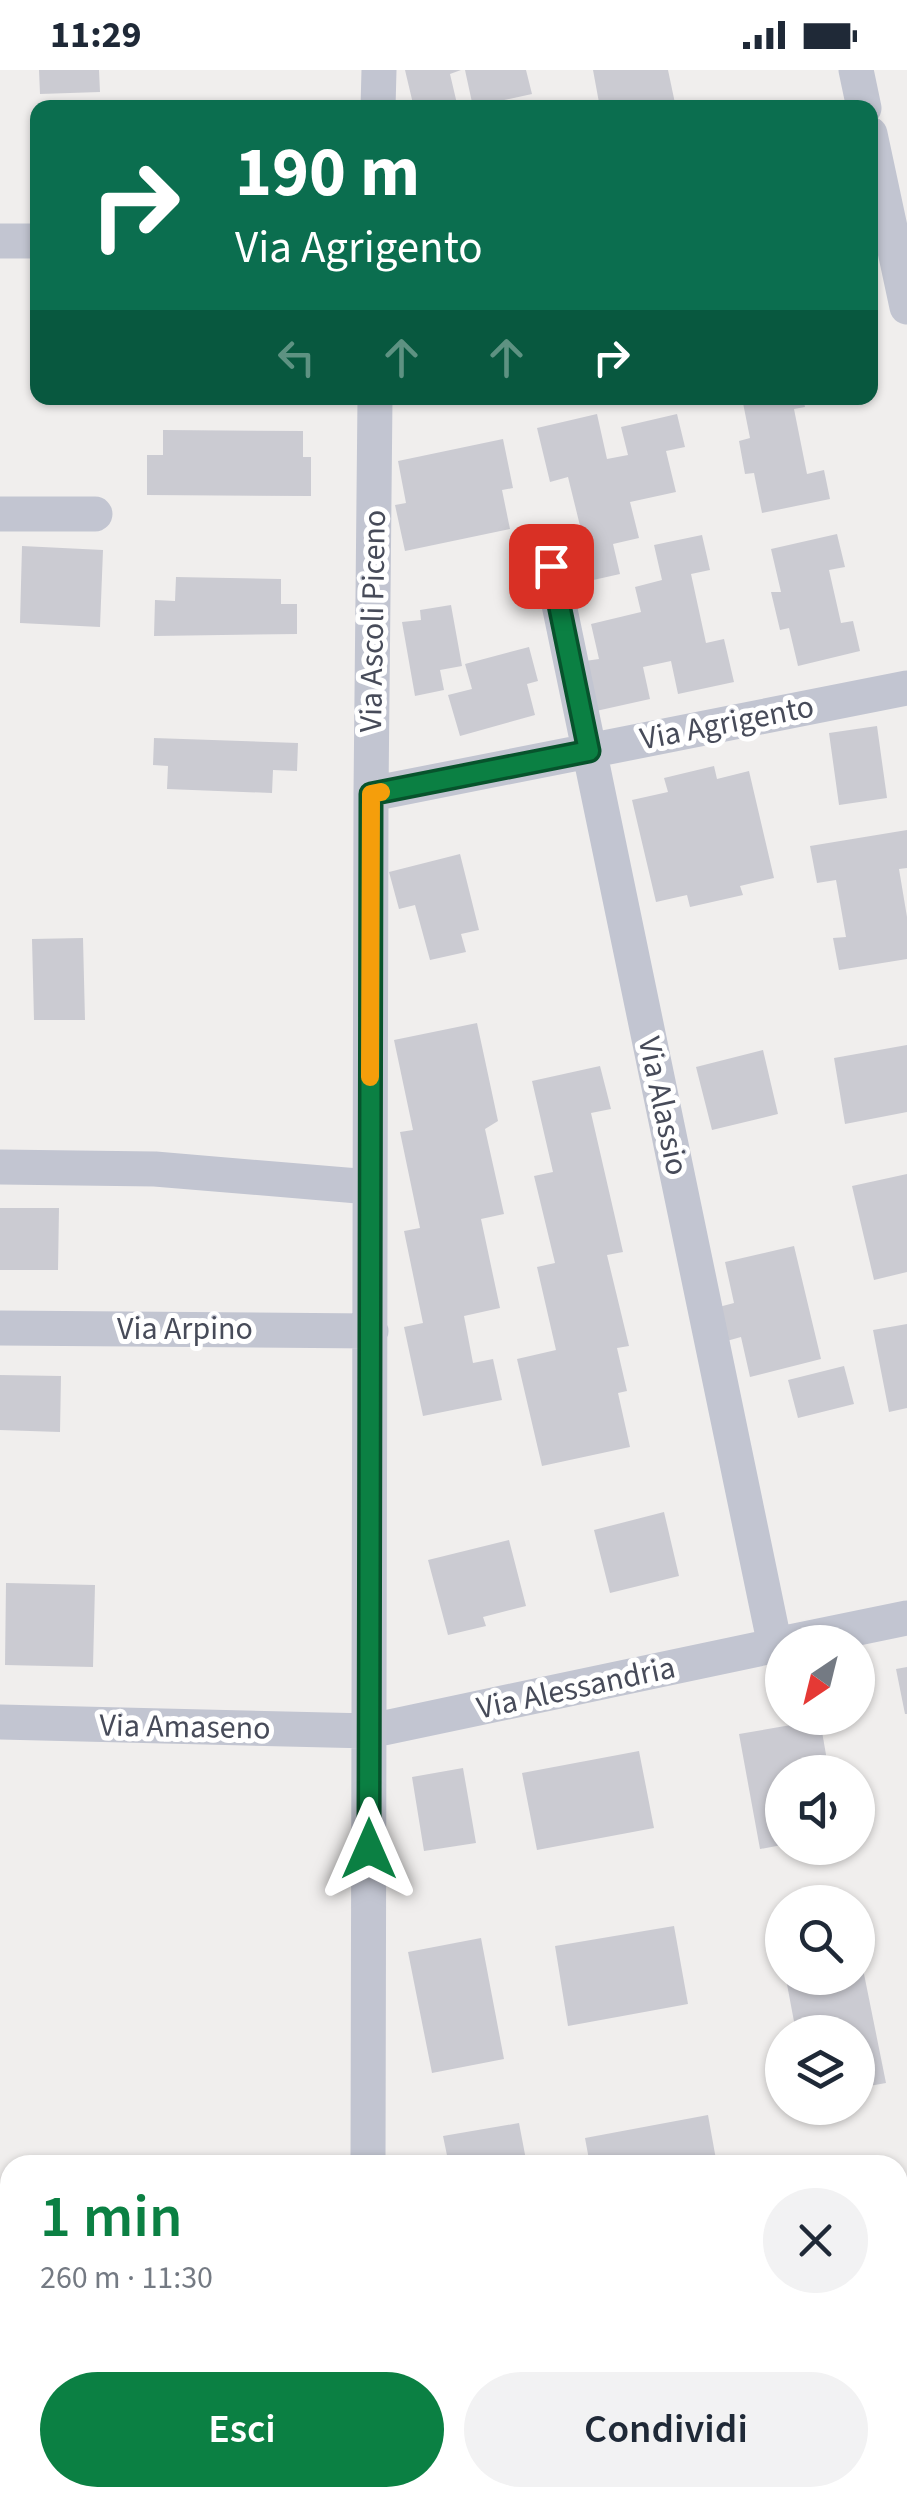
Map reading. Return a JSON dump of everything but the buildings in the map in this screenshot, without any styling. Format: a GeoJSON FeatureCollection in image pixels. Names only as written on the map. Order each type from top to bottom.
{"type":"FeatureCollection","features":[{"type":"Feature","properties":{"kind":"street"},"geometry":{"type":"LineString","coordinates":[[378,70],[378,100]]}},
{"type":"Feature","properties":{"kind":"street"},"geometry":{"type":"LineString","coordinates":[[856,70],[862,100]]}},
{"type":"Feature","properties":{"kind":"street"},"geometry":{"type":"LineString","coordinates":[[878,171],[907,307]]}},
{"type":"Feature","properties":{"kind":"street"},"geometry":{"type":"LineString","coordinates":[[0,241],[30,241]]}},
{"type":"Feature","properties":{"kind":"street","name":"Via Ascoli Piceno"},"geometry":{"type":"LineString","coordinates":[[368,2155],[375,405]]}},
{"type":"Feature","properties":{"kind":"street"},"geometry":{"type":"LineString","coordinates":[[0,514],[96,514]]}},
{"type":"Feature","properties":{"kind":"street","name":"Via Alassio"},"geometry":{"type":"LineString","coordinates":[[551,566],[778,1625]]}},
{"type":"Feature","properties":{"kind":"street","name":"Via Agrigento"},"geometry":{"type":"LineString","coordinates":[[371,794],[907,688]]}},
{"type":"Feature","properties":{"kind":"street"},"geometry":{"type":"LineString","coordinates":[[0,1167],[155,1169],[370,1187]]}},
{"type":"Feature","properties":{"kind":"street","name":"Via Arpino"},"geometry":{"type":"LineString","coordinates":[[0,1328],[371,1331]]}},
{"type":"Feature","properties":{"kind":"street","name":"Via Alessandria"},"geometry":{"type":"LineString","coordinates":[[873,1625],[907,1618]]}},
{"type":"Feature","properties":{"kind":"street","name":"Via Alessandria"},"geometry":{"type":"LineString","coordinates":[[370,1731],[765,1648]]}},
{"type":"Feature","properties":{"kind":"street","name":"Via Amaseno"},"geometry":{"type":"LineString","coordinates":[[0,1722],[370,1731]]}},
{"type":"Feature","properties":{"kind":"slow traffic"},"geometry":{"type":"LineString","coordinates":[[370,1077],[371,794],[381,792]]}},
{"type":"Feature","properties":{"kind":"route"},"geometry":{"type":"LineString","coordinates":[[369,1849],[371,794],[589,751],[551,566]]}}]}
